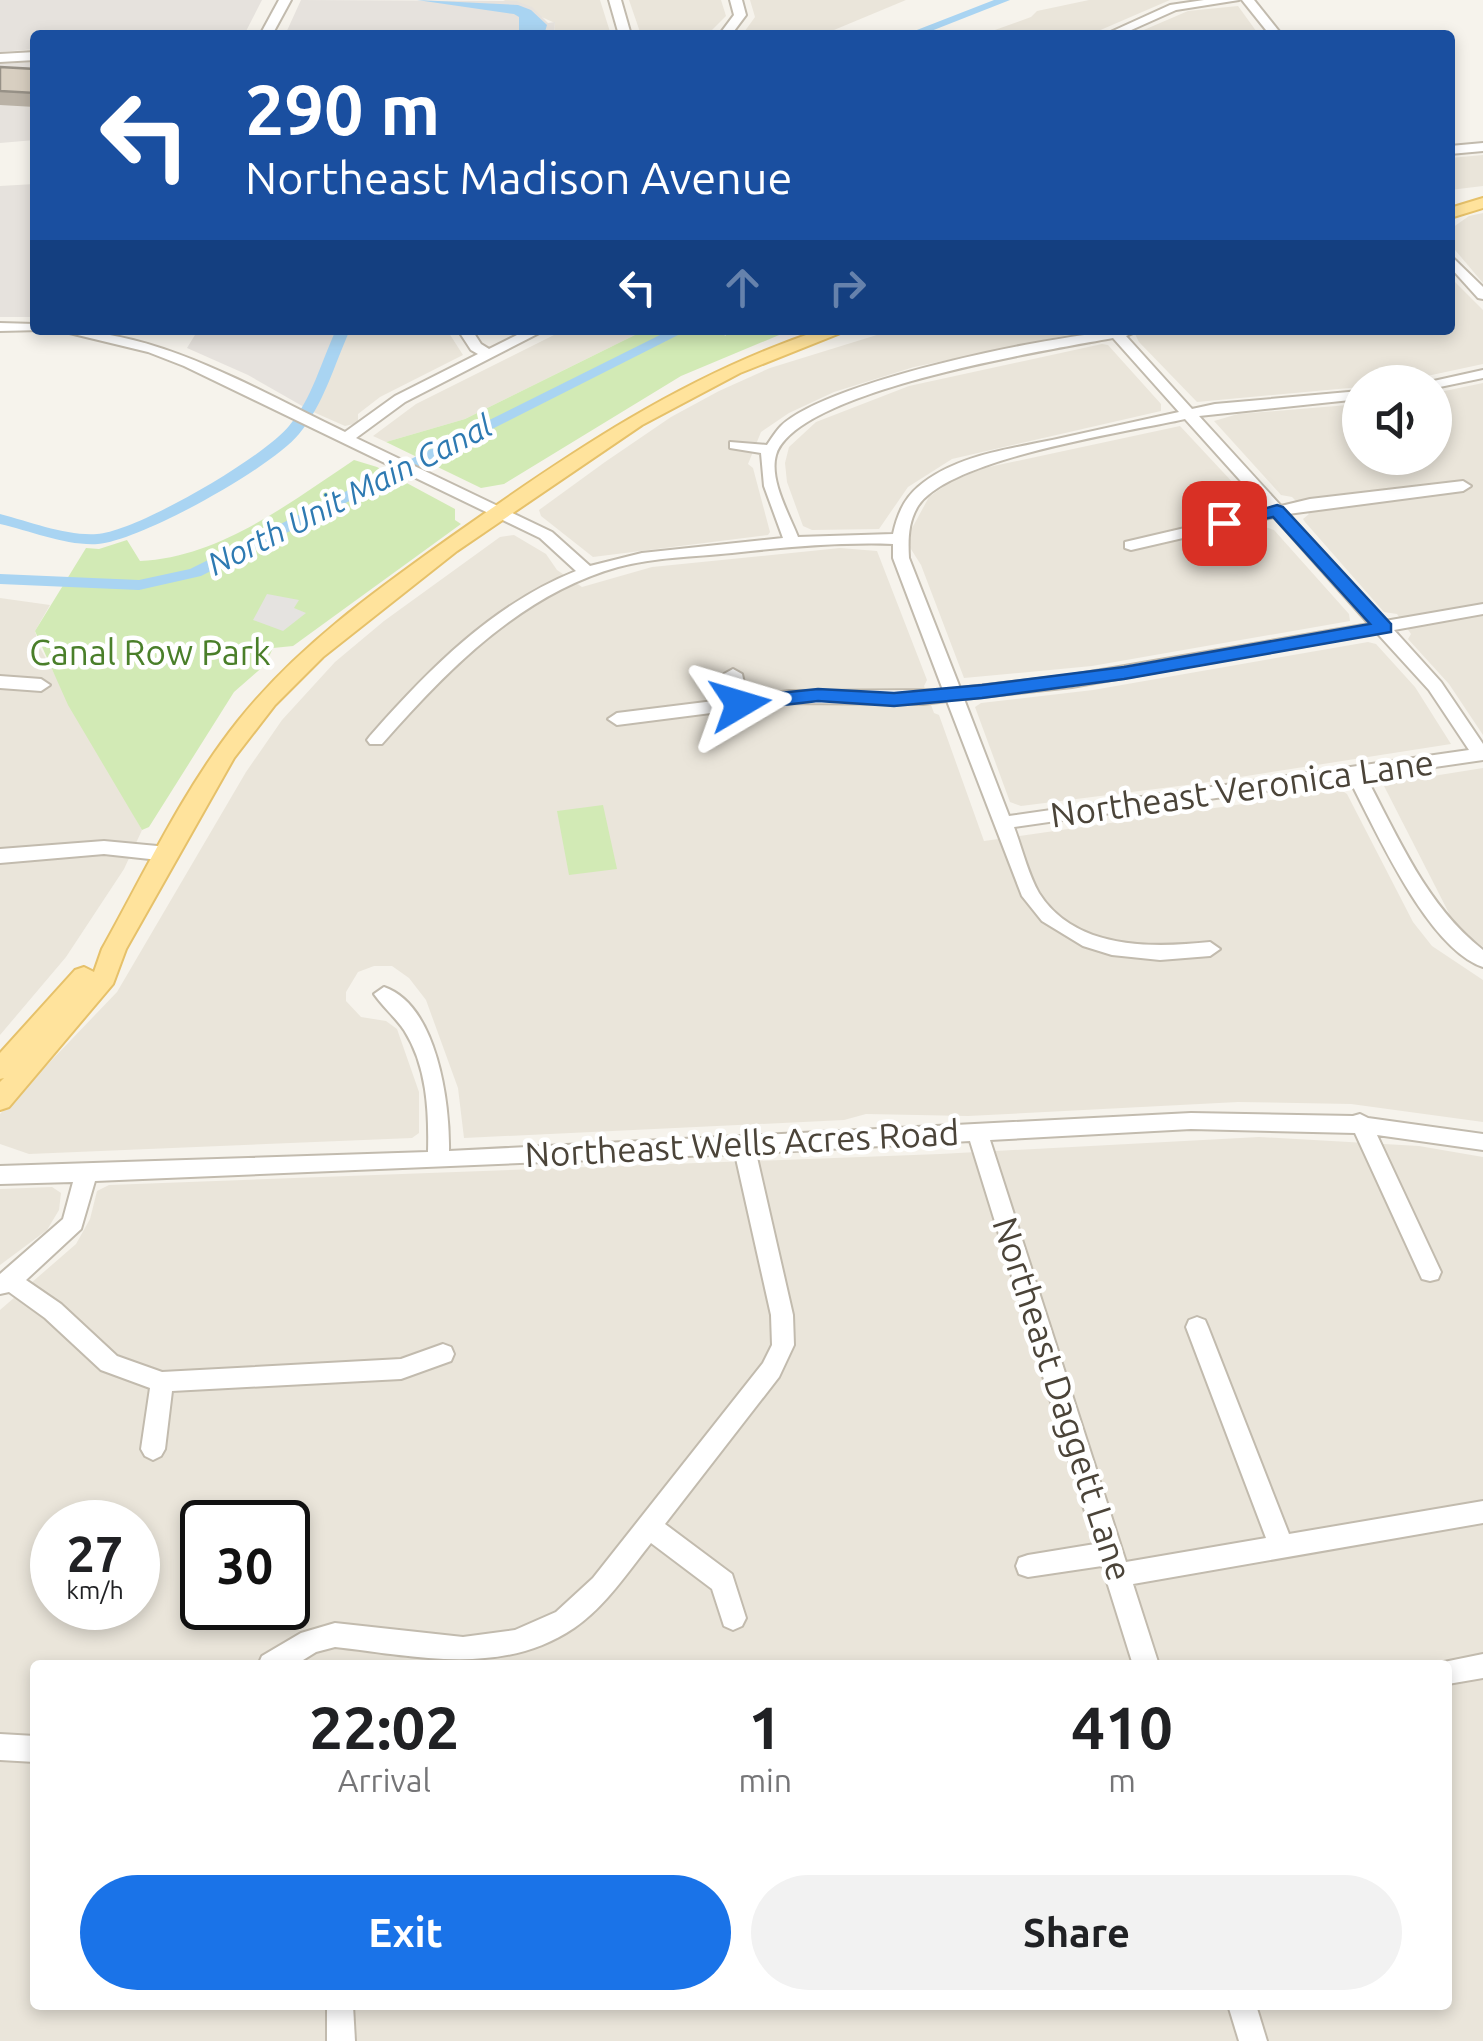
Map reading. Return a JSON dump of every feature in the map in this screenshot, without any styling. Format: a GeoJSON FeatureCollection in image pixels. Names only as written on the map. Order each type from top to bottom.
{"type":"FeatureCollection","features":[{"type":"Feature","properties":{"kind":"main road"},"geometry":{"type":"LineString","coordinates":[[1455,201],[1483,200]]}},
{"type":"Feature","properties":{"kind":"main road"},"geometry":{"type":"LineString","coordinates":[[1455,211],[1483,200]]}},
{"type":"Feature","properties":{"kind":"main road"},"geometry":{"type":"LineString","coordinates":[[0,1087],[32,1055],[104,957],[224,754],[287,678],[382,597],[499,512],[687,390],[759,357],[824,335]]}},
{"type":"Feature","properties":{"kind":"main road"},"geometry":{"type":"LineString","coordinates":[[0,1069],[104,957]]}},
{"type":"Feature","properties":{"kind":"main road"},"geometry":{"type":"LineString","coordinates":[[0,1100],[104,978],[104,957]]}},
{"type":"Feature","properties":{"kind":"street"},"geometry":{"type":"LineString","coordinates":[[269,30],[284,0]]}},
{"type":"Feature","properties":{"kind":"street"},"geometry":{"type":"LineString","coordinates":[[615,0],[624,30]]}},
{"type":"Feature","properties":{"kind":"street"},"geometry":{"type":"LineString","coordinates":[[729,30],[740,15],[736,0]]}},
{"type":"Feature","properties":{"kind":"street"},"geometry":{"type":"LineString","coordinates":[[1121,30],[1174,7],[1232,0]]}},
{"type":"Feature","properties":{"kind":"street"},"geometry":{"type":"LineString","coordinates":[[1248,0],[1272,30]]}},
{"type":"Feature","properties":{"kind":"street"},"geometry":{"type":"LineString","coordinates":[[0,58],[30,56]]}},
{"type":"Feature","properties":{"kind":"street"},"geometry":{"type":"LineString","coordinates":[[1455,150],[1483,147]]}},
{"type":"Feature","properties":{"kind":"street"},"geometry":{"type":"LineString","coordinates":[[1455,265],[1483,295]]}},
{"type":"Feature","properties":{"kind":"street"},"geometry":{"type":"LineString","coordinates":[[0,327],[30,328]]}},
{"type":"Feature","properties":{"kind":"street"},"geometry":{"type":"LineString","coordinates":[[87,335],[152,349],[189,362],[546,535],[587,572]]}},
{"type":"Feature","properties":{"kind":"street"},"geometry":{"type":"LineString","coordinates":[[468,335],[476,347],[488,354]]}},
{"type":"Feature","properties":{"kind":"street"},"geometry":{"type":"LineString","coordinates":[[338,435],[400,398],[528,335]]}},
{"type":"Feature","properties":{"kind":"street"},"geometry":{"type":"LineString","coordinates":[[792,542],[771,479],[770,450],[781,434],[803,416],[858,394],[941,369],[1102,335]]}},
{"type":"Feature","properties":{"kind":"street"},"geometry":{"type":"LineString","coordinates":[[1124,335],[1190,414],[1435,686],[1482,754]]}},
{"type":"Feature","properties":{"kind":"street"},"geometry":{"type":"LineString","coordinates":[[1452,380],[1483,374]]}},
{"type":"Feature","properties":{"kind":"street"},"geometry":{"type":"LineString","coordinates":[[1210,948],[1166,954],[1125,953],[1070,933],[1048,918],[1031,896],[900,558],[898,539],[911,502],[927,486],[952,470],[988,458],[1242,404],[1342,396]]}},
{"type":"Feature","properties":{"kind":"street"},"geometry":{"type":"LineString","coordinates":[[734,446],[770,450]]}},
{"type":"Feature","properties":{"kind":"street"},"geometry":{"type":"LineString","coordinates":[[1131,545],[1277,511],[1463,486]]}},
{"type":"Feature","properties":{"kind":"street"},"geometry":{"type":"LineString","coordinates":[[376,740],[420,689],[467,649],[554,586],[587,572],[642,558],[792,542],[859,537],[898,539]]}},
{"type":"Feature","properties":{"kind":"street"},"geometry":{"type":"LineString","coordinates":[[617,719],[818,695],[894,700],[952,695],[1124,673],[1483,610]]}},
{"type":"Feature","properties":{"kind":"street"},"geometry":{"type":"LineString","coordinates":[[732,674],[740,704]]}},
{"type":"Feature","properties":{"kind":"street"},"geometry":{"type":"LineString","coordinates":[[0,682],[42,685]]}},
{"type":"Feature","properties":{"kind":"street","name":"Northeast Veronica Lane"},"geometry":{"type":"LineString","coordinates":[[1001,823],[1482,754]]}},
{"type":"Feature","properties":{"kind":"street"},"geometry":{"type":"LineString","coordinates":[[1355,773],[1442,924],[1462,946],[1483,960]]}},
{"type":"Feature","properties":{"kind":"street"},"geometry":{"type":"LineString","coordinates":[[0,856],[116,845],[168,854]]}},
{"type":"Feature","properties":{"kind":"street"},"geometry":{"type":"LineString","coordinates":[[384,994],[410,1017],[433,1077],[441,1109],[438,1157]]}},
{"type":"Feature","properties":{"kind":"street","name":"Northeast Wells Acres Road"},"geometry":{"type":"LineString","coordinates":[[0,1174],[744,1145],[1269,1118],[1412,1127],[1483,1142]]}},
{"type":"Feature","properties":{"kind":"street"},"geometry":{"type":"LineString","coordinates":[[1360,1122],[1430,1272]]}},
{"type":"Feature","properties":{"kind":"street","name":"Northeast Daggett Lane"},"geometry":{"type":"LineString","coordinates":[[978,1134],[1144,1660]]}},
{"type":"Feature","properties":{"kind":"street"},"geometry":{"type":"LineString","coordinates":[[279,1660],[310,1642],[335,1634],[462,1649],[516,1642],[565,1620],[602,1586],[771,1370],[783,1345],[782,1315],[744,1145]]}},
{"type":"Feature","properties":{"kind":"street"},"geometry":{"type":"LineString","coordinates":[[86,1173],[72,1223],[4,1283],[54,1311],[109,1363],[162,1382],[401,1369],[443,1354]]}},
{"type":"Feature","properties":{"kind":"street"},"geometry":{"type":"LineString","coordinates":[[1197,1327],[1282,1547]]}},
{"type":"Feature","properties":{"kind":"street"},"geometry":{"type":"LineString","coordinates":[[153,1449],[162,1382]]}},
{"type":"Feature","properties":{"kind":"street"},"geometry":{"type":"LineString","coordinates":[[1028,1566],[1114,1564],[1282,1547],[1483,1512]]}},
{"type":"Feature","properties":{"kind":"street"},"geometry":{"type":"LineString","coordinates":[[649,1527],[723,1582],[732,1618]]}},
{"type":"Feature","properties":{"kind":"street"},"geometry":{"type":"LineString","coordinates":[[1452,1671],[1483,1666]]}},
{"type":"Feature","properties":{"kind":"street"},"geometry":{"type":"LineString","coordinates":[[0,1747],[30,1749]]}},
{"type":"Feature","properties":{"kind":"street"},"geometry":{"type":"LineString","coordinates":[[340,2010],[341,2041]]}},
{"type":"Feature","properties":{"kind":"street"},"geometry":{"type":"LineString","coordinates":[[1244,2010],[1253,2041]]}},
{"type":"Feature","properties":{"kind":"shaded area"},"geometry":{"type":"Polygon","coordinates":[[[0,0],[262,0],[247,30],[30,30],[30,49],[0,52],[0,0]]]}},
{"type":"Feature","properties":{"kind":"shaded area"},"geometry":{"type":"Polygon","coordinates":[[[301,0],[516,1],[532,7],[548,23],[555,22],[554,30],[287,30],[301,0]]]}},
{"type":"Feature","properties":{"kind":"shaded area"},"geometry":{"type":"Polygon","coordinates":[[[503,0],[600,0],[609,30],[554,30],[555,23],[503,0]]]}},
{"type":"Feature","properties":{"kind":"shaded area"},"geometry":{"type":"Polygon","coordinates":[[[629,0],[721,0],[726,16],[712,30],[639,30],[629,0]]]}},
{"type":"Feature","properties":{"kind":"shaded area"},"geometry":{"type":"Polygon","coordinates":[[[750,0],[906,0],[834,30],[746,30],[755,17],[750,0]]]}},
{"type":"Feature","properties":{"kind":"shaded area"},"geometry":{"type":"Polygon","coordinates":[[[1089,0],[1170,0],[1101,30],[995,30],[1031,17],[1037,11],[1089,0]]]}},
{"type":"Feature","properties":{"kind":"shaded area"},"geometry":{"type":"Polygon","coordinates":[[[1238,6],[1255,30],[1144,30],[1188,11],[1238,6]]]}},
{"type":"Feature","properties":{"kind":"shaded area"},"geometry":{"type":"Polygon","coordinates":[[[30,62],[30,140],[0,143],[0,64],[30,62]]]}},
{"type":"Feature","properties":{"kind":"shaded area"},"geometry":{"type":"Polygon","coordinates":[[[1483,155],[1483,186],[1455,189],[1455,158],[1483,155]]]}},
{"type":"Feature","properties":{"kind":"shaded area"},"geometry":{"type":"Polygon","coordinates":[[[30,184],[30,317],[0,317],[0,186],[30,184]]]}},
{"type":"Feature","properties":{"kind":"shaded area"},"geometry":{"type":"Polygon","coordinates":[[[1483,213],[1483,283],[1455,250],[1455,226],[1469,216],[1483,213]]]}},
{"type":"Feature","properties":{"kind":"shaded area"},"geometry":{"type":"Polygon","coordinates":[[[1455,282],[1483,310],[1483,364],[1452,371],[1452,365],[1342,365],[1342,389],[1197,402],[1136,335],[1455,335],[1455,282]]]}},
{"type":"Feature","properties":{"kind":"shaded area"},"geometry":{"type":"Polygon","coordinates":[[[195,335],[348,335],[311,411],[248,375],[187,348],[195,335]]]}},
{"type":"Feature","properties":{"kind":"shaded area"},"geometry":{"type":"Polygon","coordinates":[[[348,335],[450,335],[463,355],[380,397],[358,414],[358,423],[345,426],[311,411],[348,335]]]}},
{"type":"Feature","properties":{"kind":"shaded area"},"geometry":{"type":"Polygon","coordinates":[[[554,335],[635,335],[465,419],[386,442],[373,436],[416,404],[554,335]]]}},
{"type":"Feature","properties":{"kind":"shaded area"},"geometry":{"type":"Polygon","coordinates":[[[877,335],[1068,335],[914,367],[834,392],[789,413],[761,432],[748,464],[753,468],[768,535],[593,557],[541,516],[539,510],[671,417],[770,368],[877,335]]]}},
{"type":"Feature","properties":{"kind":"shaded area"},"geometry":{"type":"Polygon","coordinates":[[[1108,345],[1161,404],[1161,411],[952,459],[908,487],[879,529],[812,530],[803,526],[787,482],[785,463],[789,447],[816,422],[909,386],[1108,345]]]}},
{"type":"Feature","properties":{"kind":"shaded area"},"geometry":{"type":"Polygon","coordinates":[[[1483,383],[1483,735],[1449,684],[1408,639],[1411,634],[1397,614],[1384,612],[1305,522],[1303,519],[1309,514],[1292,497],[1281,495],[1214,421],[1238,414],[1342,405],[1342,475],[1452,475],[1452,389],[1483,383]]]}},
{"type":"Feature","properties":{"kind":"shaded area"},"geometry":{"type":"Polygon","coordinates":[[[1180,426],[1250,501],[1246,507],[1259,525],[1274,530],[1349,614],[1350,621],[1092,666],[964,678],[921,565],[909,546],[911,530],[929,497],[950,482],[984,468],[1180,426]]]}},
{"type":"Feature","properties":{"kind":"shaded area"},"geometry":{"type":"Polygon","coordinates":[[[514,535],[546,554],[557,570],[582,587],[652,567],[840,548],[877,551],[984,841],[1341,790],[1347,794],[1413,922],[1432,946],[1483,980],[1483,1122],[1351,1104],[1238,1102],[968,1116],[866,1114],[844,1120],[464,1138],[458,1088],[426,1000],[409,978],[392,966],[374,966],[358,972],[346,992],[346,1001],[361,1017],[386,1021],[397,1029],[419,1092],[419,1133],[412,1138],[29,1154],[0,1144],[0,1114],[117,992],[246,772],[282,720],[335,662],[384,621],[500,537],[514,535]]]}},
{"type":"Feature","properties":{"kind":"shaded area"},"geometry":{"type":"Polygon","coordinates":[[[267,594],[299,600],[294,608],[306,613],[283,631],[253,620],[267,594]]]}},
{"type":"Feature","properties":{"kind":"shaded area"},"geometry":{"type":"Polygon","coordinates":[[[0,598],[50,605],[35,631],[40,648],[142,830],[124,869],[66,957],[0,1035],[0,598]]]}},
{"type":"Feature","properties":{"kind":"shaded area"},"geometry":{"type":"Polygon","coordinates":[[[1368,642],[1376,644],[1415,687],[1451,744],[1195,784],[1021,806],[1010,802],[975,707],[981,703],[1093,690],[1368,642]]]}},
{"type":"Feature","properties":{"kind":"shaded area"},"geometry":{"type":"Polygon","coordinates":[[[1483,768],[1483,947],[1455,925],[1383,784],[1483,768]]]}},
{"type":"Feature","properties":{"kind":"shaded area"},"geometry":{"type":"Polygon","coordinates":[[[1259,1137],[1419,1146],[1483,1157],[1483,2041],[0,2041],[0,1310],[76,1244],[90,1219],[97,1191],[109,1185],[940,1154],[1259,1137]]]}},
{"type":"Feature","properties":{"kind":"shaded area"},"geometry":{"type":"Polygon","coordinates":[[[52,1187],[61,1193],[59,1210],[47,1230],[0,1265],[0,1189],[52,1187]]]}},
{"type":"Feature","properties":{"kind":"green space"},"geometry":{"type":"Polygon","coordinates":[[[635,335],[779,335],[681,376],[504,484],[481,488],[386,442],[465,419],[635,335]]]}},
{"type":"Feature","properties":{"kind":"green space","name":"Canal Row Park"},"geometry":{"type":"Polygon","coordinates":[[[354,460],[377,467],[455,509],[455,520],[461,524],[293,646],[273,648],[265,665],[234,692],[149,827],[142,830],[68,705],[35,631],[86,548],[99,549],[127,540],[140,561],[198,550],[279,510],[354,460]]]}},
{"type":"Feature","properties":{"kind":"green space"},"geometry":{"type":"Polygon","coordinates":[[[603,805],[617,869],[569,875],[557,811],[603,805]]]}},
{"type":"Feature","properties":{"kind":"water"},"geometry":{"type":"Polygon","coordinates":[[[417,0],[518,5],[531,10],[547,25],[546,30],[519,30],[519,17],[417,0]]]}},
{"type":"Feature","properties":{"kind":"building"},"geometry":{"type":"Polygon","coordinates":[[[0,67],[30,69],[30,93],[0,91],[0,67]]]}},
{"type":"Feature","properties":{"kind":"waterway","name":"North Unit Main Canal"},"geometry":{"type":"LineString","coordinates":[[923,30],[1004,0]]}},
{"type":"Feature","properties":{"kind":"waterway"},"geometry":{"type":"LineString","coordinates":[[0,519],[98,539],[138,526],[199,495],[257,460],[292,433],[315,396],[341,335]]}},
{"type":"Feature","properties":{"kind":"waterway","name":"North Unit Main Canal"},"geometry":{"type":"LineString","coordinates":[[0,579],[139,585],[195,573],[671,335]]}},
{"type":"Feature","properties":{"kind":"route"},"geometry":{"type":"LineString","coordinates":[[740,704],[818,695],[894,700],[982,692],[1124,673],[1384,628],[1277,511],[1224,523]]}}]}
